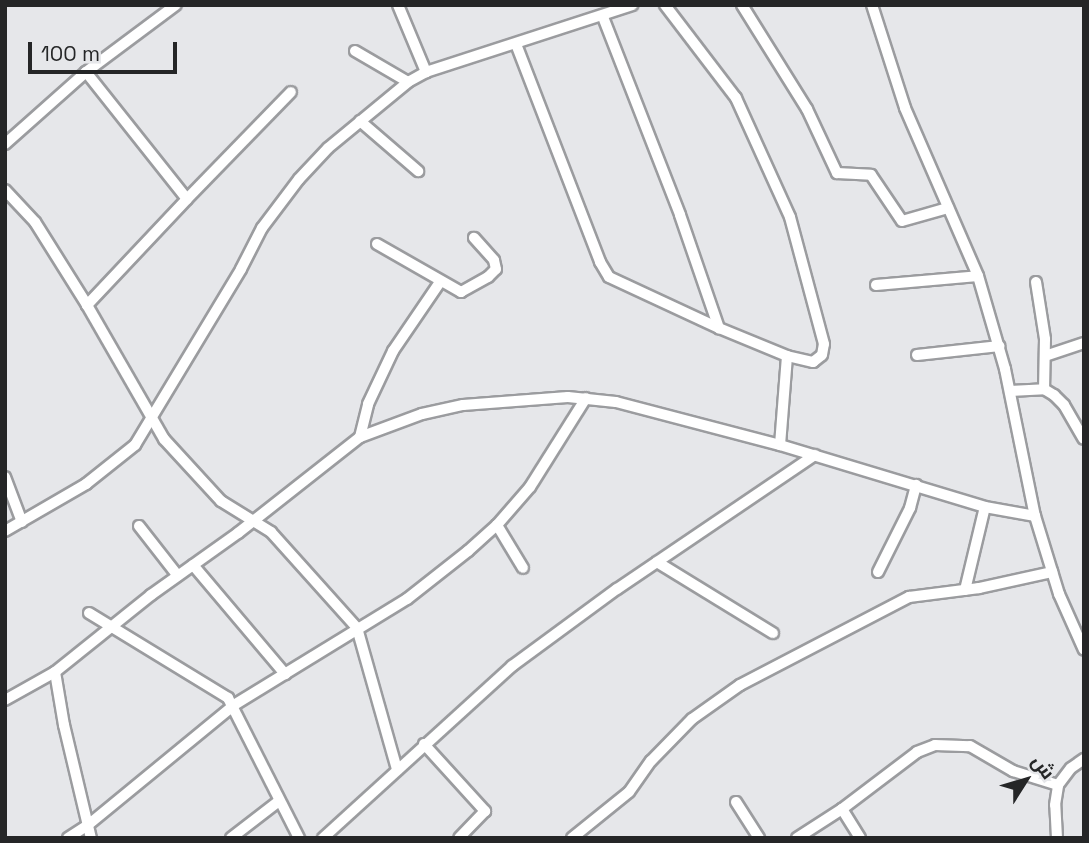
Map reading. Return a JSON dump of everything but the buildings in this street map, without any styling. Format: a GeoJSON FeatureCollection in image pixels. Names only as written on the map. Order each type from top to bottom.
{"type":"FeatureCollection","features":[{"type":"Feature","properties":{"kind":"street"},"geometry":{"type":"LineString","coordinates":[[5,144],[86,72],[176,5]]}},
{"type":"Feature","properties":{"kind":"street"},"geometry":{"type":"LineString","coordinates":[[398,5],[426,72]]}},
{"type":"Feature","properties":{"kind":"street"},"geometry":{"type":"LineString","coordinates":[[5,531],[106,469],[135,445],[271,214],[310,165],[360,121],[408,82],[426,72],[603,17],[632,5]]}},
{"type":"Feature","properties":{"kind":"street"},"geometry":{"type":"LineString","coordinates":[[516,44],[604,271],[624,286],[719,328],[788,356],[813,362],[822,355],[824,344],[790,217],[736,98],[665,5]]}},
{"type":"Feature","properties":{"kind":"street"},"geometry":{"type":"LineString","coordinates":[[742,5],[807,109],[837,173],[871,175],[898,216],[906,222],[948,208]]}},
{"type":"Feature","properties":{"kind":"street"},"geometry":{"type":"LineString","coordinates":[[872,5],[905,108],[978,276],[1000,346],[1035,516],[1052,572],[1084,650]]}},
{"type":"Feature","properties":{"kind":"street"},"geometry":{"type":"LineString","coordinates":[[603,17],[680,215],[719,328]]}},
{"type":"Feature","properties":{"kind":"street"},"geometry":{"type":"LineString","coordinates":[[355,51],[408,82]]}},
{"type":"Feature","properties":{"kind":"street"},"geometry":{"type":"LineString","coordinates":[[86,72],[187,199]]}},
{"type":"Feature","properties":{"kind":"street"},"geometry":{"type":"LineString","coordinates":[[87,304],[291,92]]}},
{"type":"Feature","properties":{"kind":"street"},"geometry":{"type":"LineString","coordinates":[[360,121],[418,171]]}},
{"type":"Feature","properties":{"kind":"street"},"geometry":{"type":"LineString","coordinates":[[5,190],[34,222],[87,304],[151,419],[171,448],[214,494],[280,541],[357,628],[397,769]]}},
{"type":"Feature","properties":{"kind":"street"},"geometry":{"type":"LineString","coordinates":[[377,244],[461,292],[495,272],[494,260],[474,238]]}},
{"type":"Feature","properties":{"kind":"street"},"geometry":{"type":"LineString","coordinates":[[876,285],[978,276]]}},
{"type":"Feature","properties":{"kind":"street"},"geometry":{"type":"LineString","coordinates":[[360,437],[368,404],[393,351],[440,282]]}},
{"type":"Feature","properties":{"kind":"street"},"geometry":{"type":"LineString","coordinates":[[1036,282],[1043,321],[1044,389]]}},
{"type":"Feature","properties":{"kind":"street"},"geometry":{"type":"LineString","coordinates":[[1045,356],[1084,343]]}},
{"type":"Feature","properties":{"kind":"street"},"geometry":{"type":"LineString","coordinates":[[918,355],[1000,346]]}},
{"type":"Feature","properties":{"kind":"street"},"geometry":{"type":"LineString","coordinates":[[780,445],[788,356]]}},
{"type":"Feature","properties":{"kind":"street"},"geometry":{"type":"LineString","coordinates":[[1010,391],[1044,389],[1064,405],[1084,439]]}},
{"type":"Feature","properties":{"kind":"street"},"geometry":{"type":"LineString","coordinates":[[68,838],[88,825],[234,705],[424,587],[497,525],[547,464],[586,398]]}},
{"type":"Feature","properties":{"kind":"street"},"geometry":{"type":"LineString","coordinates":[[5,700],[55,672],[360,437],[422,414],[464,405],[586,398],[636,407],[780,445],[985,507],[1035,516]]}},
{"type":"Feature","properties":{"kind":"street"},"geometry":{"type":"LineString","coordinates":[[324,838],[512,666],[657,562],[814,455]]}},
{"type":"Feature","properties":{"kind":"street"},"geometry":{"type":"LineString","coordinates":[[5,477],[22,522]]}},
{"type":"Feature","properties":{"kind":"street"},"geometry":{"type":"LineString","coordinates":[[878,572],[910,508],[916,485]]}},
{"type":"Feature","properties":{"kind":"street"},"geometry":{"type":"LineString","coordinates":[[965,590],[985,507]]}},
{"type":"Feature","properties":{"kind":"street"},"geometry":{"type":"LineString","coordinates":[[497,525],[523,568]]}},
{"type":"Feature","properties":{"kind":"street"},"geometry":{"type":"LineString","coordinates":[[139,526],[178,576]]}},
{"type":"Feature","properties":{"kind":"street"},"geometry":{"type":"LineString","coordinates":[[657,562],[774,633]]}},
{"type":"Feature","properties":{"kind":"street"},"geometry":{"type":"LineString","coordinates":[[193,565],[285,674]]}},
{"type":"Feature","properties":{"kind":"street"},"geometry":{"type":"LineString","coordinates":[[572,838],[629,792],[664,748],[723,695],[909,597],[965,590],[1052,572]]}},
{"type":"Feature","properties":{"kind":"street"},"geometry":{"type":"LineString","coordinates":[[89,613],[212,685],[234,705],[299,838]]}},
{"type":"Feature","properties":{"kind":"street"},"geometry":{"type":"LineString","coordinates":[[55,672],[91,838]]}},
{"type":"Feature","properties":{"kind":"street"},"geometry":{"type":"LineString","coordinates":[[797,838],[842,809],[917,752],[944,743],[970,746],[1013,771],[1058,785]]}},
{"type":"Feature","properties":{"kind":"street"},"geometry":{"type":"LineString","coordinates":[[424,744],[485,811],[459,838]]}},
{"type":"Feature","properties":{"kind":"street"},"geometry":{"type":"LineString","coordinates":[[1057,838],[1055,805],[1058,785],[1071,768],[1084,759]]}},
{"type":"Feature","properties":{"kind":"street"},"geometry":{"type":"LineString","coordinates":[[232,838],[279,801]]}},
{"type":"Feature","properties":{"kind":"street"},"geometry":{"type":"LineString","coordinates":[[736,802],[760,838]]}},
{"type":"Feature","properties":{"kind":"street"},"geometry":{"type":"LineString","coordinates":[[842,809],[860,838]]}}]}
